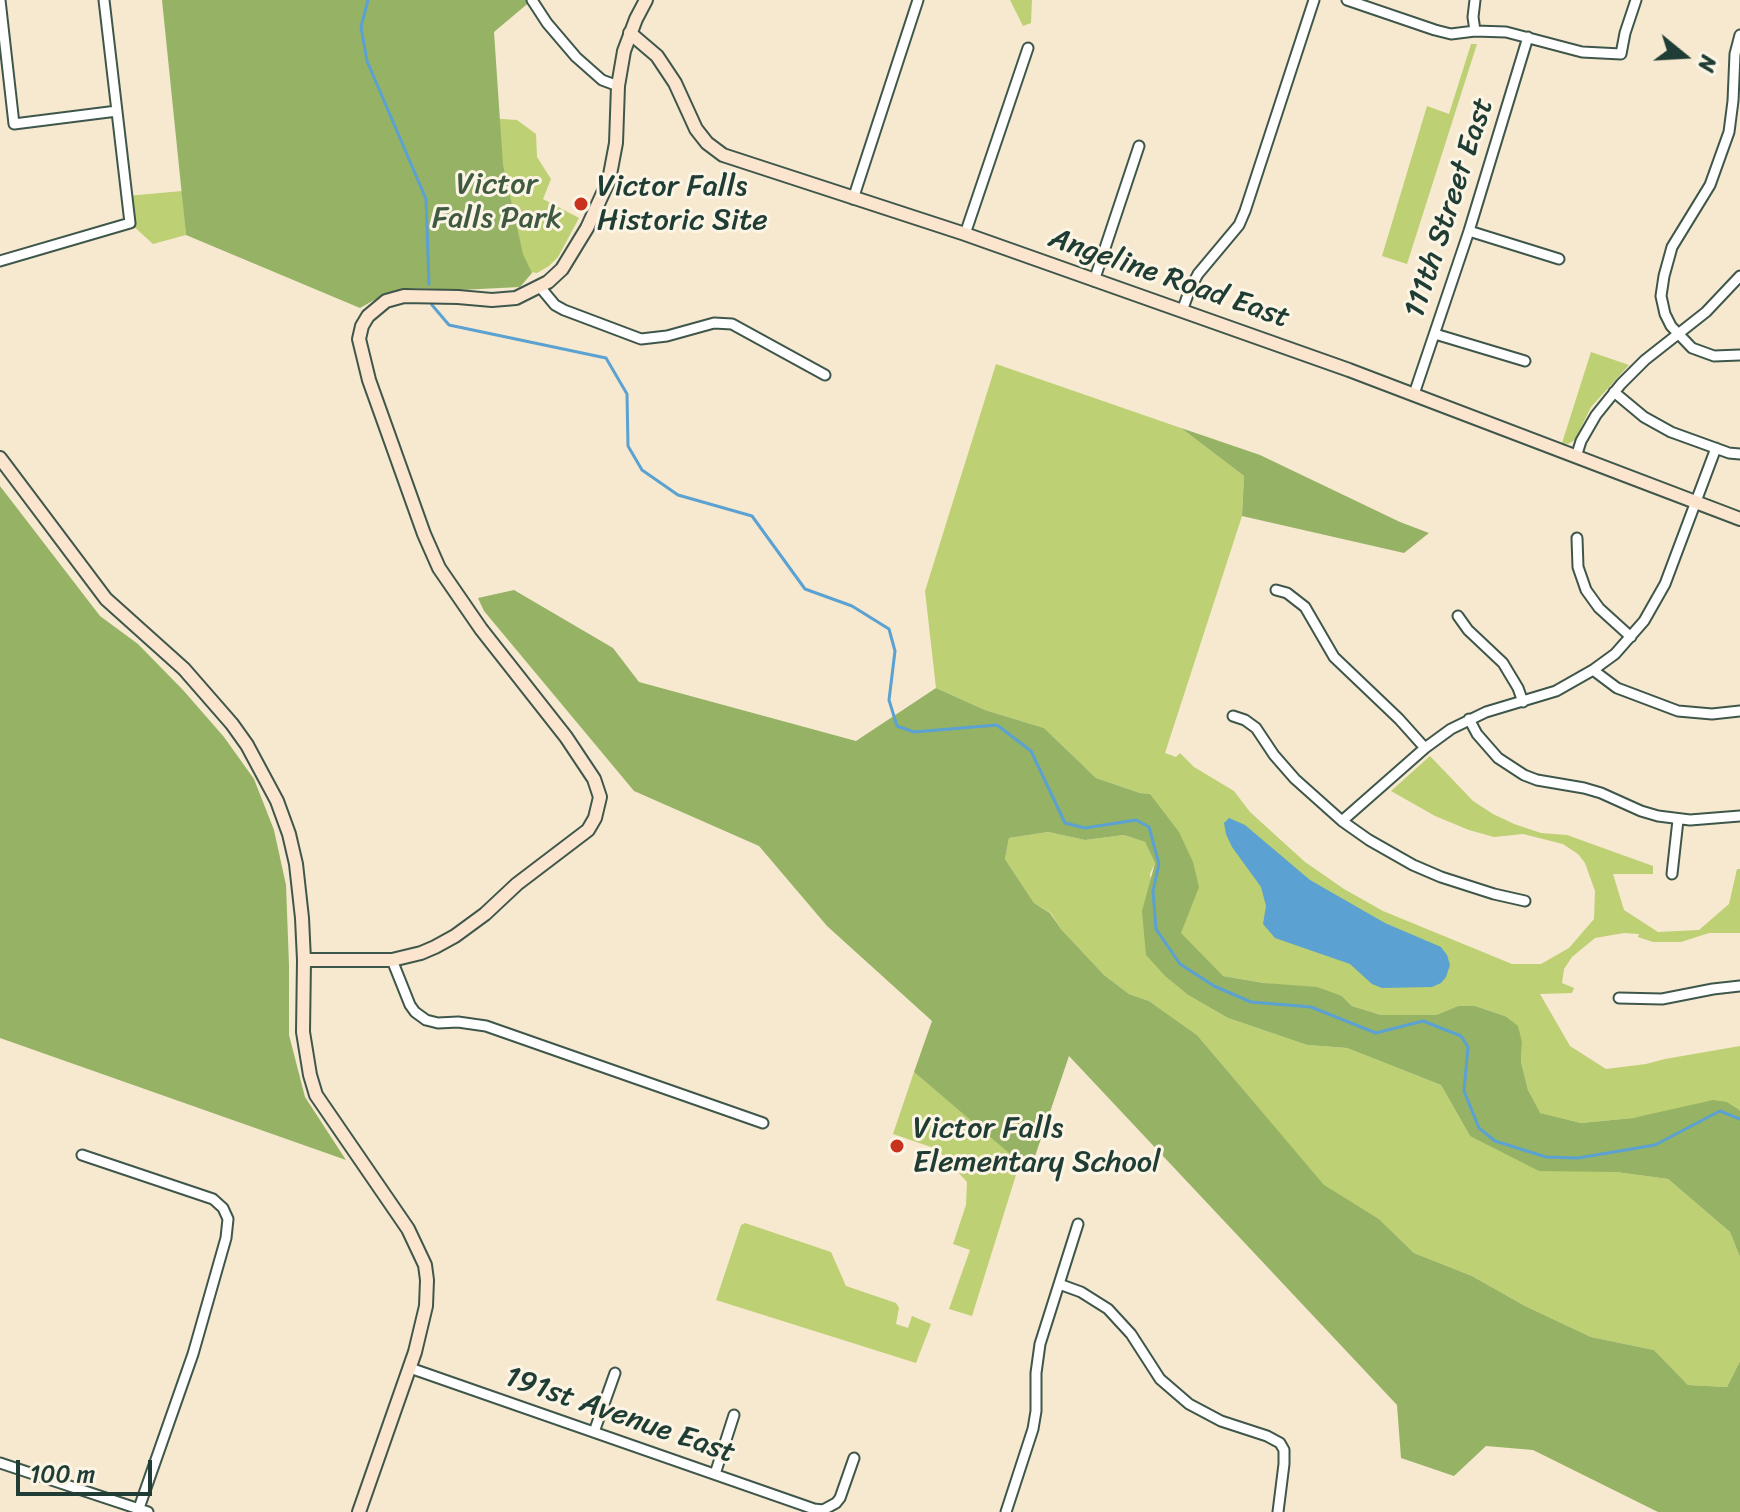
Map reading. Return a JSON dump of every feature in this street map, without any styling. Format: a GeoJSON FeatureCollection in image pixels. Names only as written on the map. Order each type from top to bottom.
{"type":"FeatureCollection","features":[{"type":"Feature","properties":{"kind":"street"},"geometry":{"type":"LineString","coordinates":[[0,0],[14,124],[117,111]]}},
{"type":"Feature","properties":{"kind":"street"},"geometry":{"type":"LineString","coordinates":[[0,261],[130,223],[104,0]]}},
{"type":"Feature","properties":{"kind":"street"},"geometry":{"type":"LineString","coordinates":[[532,0],[576,57],[602,80],[618,86]]}},
{"type":"Feature","properties":{"kind":"street"},"geometry":{"type":"LineString","coordinates":[[304,960],[392,960],[421,953],[455,936],[588,830],[598,809],[600,797],[594,779],[583,762],[481,629],[439,568],[369,380],[359,339],[368,316],[379,305],[397,298],[516,298],[555,277],[587,228],[609,180],[616,143],[618,86],[624,51],[646,0]]}},
{"type":"Feature","properties":{"kind":"street"},"geometry":{"type":"LineString","coordinates":[[853,199],[918,0]]}},
{"type":"Feature","properties":{"kind":"street"},"geometry":{"type":"LineString","coordinates":[[1182,311],[1198,274],[1239,225],[1245,211],[1314,0]]}},
{"type":"Feature","properties":{"kind":"street"},"geometry":{"type":"LineString","coordinates":[[1347,0],[1451,34],[1506,32],[1582,52],[1621,54],[1636,0]]}},
{"type":"Feature","properties":{"kind":"street"},"geometry":{"type":"LineString","coordinates":[[1475,0],[1475,31]]}},
{"type":"Feature","properties":{"kind":"street","name":"Angeline Road East"},"geometry":{"type":"LineString","coordinates":[[630,33],[657,56],[669,73],[696,129],[723,155],[965,234],[1414,394],[1740,519]]}},
{"type":"Feature","properties":{"kind":"street"},"geometry":{"type":"LineString","coordinates":[[1740,35],[1735,54],[1729,132],[1710,185],[1672,247],[1662,285],[1662,305],[1671,326],[1692,348],[1714,356],[1740,355]]}},
{"type":"Feature","properties":{"kind":"street","name":"111th Street East"},"geometry":{"type":"LineString","coordinates":[[1414,394],[1469,231],[1528,37]]}},
{"type":"Feature","properties":{"kind":"street"},"geometry":{"type":"LineString","coordinates":[[965,234],[1028,48]]}},
{"type":"Feature","properties":{"kind":"street"},"geometry":{"type":"LineString","coordinates":[[1094,281],[1139,146]]}},
{"type":"Feature","properties":{"kind":"street"},"geometry":{"type":"LineString","coordinates":[[1469,231],[1559,259]]}},
{"type":"Feature","properties":{"kind":"street"},"geometry":{"type":"LineString","coordinates":[[1576,457],[1581,441],[1614,392],[1645,360],[1706,312],[1740,276]]}},
{"type":"Feature","properties":{"kind":"street"},"geometry":{"type":"LineString","coordinates":[[540,287],[555,305],[564,310],[641,339],[667,336],[714,323],[732,324],[825,375]]}},
{"type":"Feature","properties":{"kind":"street"},"geometry":{"type":"LineString","coordinates":[[1435,334],[1525,361]]}},
{"type":"Feature","properties":{"kind":"street"},"geometry":{"type":"LineString","coordinates":[[1614,392],[1644,417],[1671,432],[1740,454]]}},
{"type":"Feature","properties":{"kind":"street"},"geometry":{"type":"LineString","coordinates":[[1342,821],[1451,729],[1494,709],[1556,691],[1615,654],[1644,621],[1665,584],[1716,448]]}},
{"type":"Feature","properties":{"kind":"street"},"geometry":{"type":"LineString","coordinates":[[0,458],[106,599],[184,669],[232,724],[277,801],[289,834],[296,864],[304,960],[303,1032],[316,1095],[408,1229],[425,1265],[426,1306],[410,1368],[360,1512]]}},
{"type":"Feature","properties":{"kind":"street"},"geometry":{"type":"LineString","coordinates":[[1577,538],[1578,567],[1586,590],[1599,608],[1631,637]]}},
{"type":"Feature","properties":{"kind":"street"},"geometry":{"type":"LineString","coordinates":[[1276,590],[1287,593],[1305,607],[1334,657],[1425,748]]}},
{"type":"Feature","properties":{"kind":"street"},"geometry":{"type":"LineString","coordinates":[[1458,616],[1503,663],[1523,702]]}},
{"type":"Feature","properties":{"kind":"street"},"geometry":{"type":"LineString","coordinates":[[1593,670],[1617,688],[1678,711],[1712,714],[1740,711]]}},
{"type":"Feature","properties":{"kind":"street"},"geometry":{"type":"LineString","coordinates":[[1233,716],[1256,728],[1295,779],[1342,821],[1391,853],[1441,877],[1525,901]]}},
{"type":"Feature","properties":{"kind":"street"},"geometry":{"type":"LineString","coordinates":[[1469,719],[1488,748],[1524,775],[1551,784],[1584,788],[1641,811],[1678,820],[1740,816]]}},
{"type":"Feature","properties":{"kind":"street"},"geometry":{"type":"LineString","coordinates":[[1672,874],[1678,820]]}},
{"type":"Feature","properties":{"kind":"street"},"geometry":{"type":"LineString","coordinates":[[392,960],[410,1005],[426,1020],[486,1026],[763,1123]]}},
{"type":"Feature","properties":{"kind":"street"},"geometry":{"type":"LineString","coordinates":[[1619,998],[1662,999],[1740,986]]}},
{"type":"Feature","properties":{"kind":"street"},"geometry":{"type":"LineString","coordinates":[[0,1463],[144,1510],[226,1238],[228,1219],[223,1208],[213,1199],[82,1155]]}},
{"type":"Feature","properties":{"kind":"street"},"geometry":{"type":"LineString","coordinates":[[1006,1512],[1033,1429],[1040,1344],[1078,1224]]}},
{"type":"Feature","properties":{"kind":"street"},"geometry":{"type":"LineString","coordinates":[[1059,1284],[1081,1292],[1108,1309],[1131,1334],[1160,1379],[1189,1404],[1221,1421],[1280,1443],[1284,1450],[1284,1464],[1278,1512]]}},
{"type":"Feature","properties":{"kind":"street","name":"191st Avenue East"},"geometry":{"type":"LineString","coordinates":[[410,1368],[814,1509],[830,1508],[840,1498],[854,1458]]}},
{"type":"Feature","properties":{"kind":"street"},"geometry":{"type":"LineString","coordinates":[[594,1432],[615,1373]]}},
{"type":"Feature","properties":{"kind":"street"},"geometry":{"type":"LineString","coordinates":[[715,1474],[734,1415]]}},
{"type":"Feature","properties":{"kind":"green space","name":"Victor Falls Park"},"geometry":{"type":"Polygon","coordinates":[[[162,0],[532,0],[494,32],[503,165],[523,254],[532,273],[520,287],[460,290],[413,288],[385,294],[360,308],[186,235],[162,0]]]}},
{"type":"Feature","properties":{"kind":"green space"},"geometry":{"type":"Polygon","coordinates":[[[1010,0],[1032,0],[1031,23],[1023,26],[1010,0]]]}},
{"type":"Feature","properties":{"kind":"green space"},"geometry":{"type":"Polygon","coordinates":[[[1471,44],[1477,44],[1407,264],[1382,256],[1427,106],[1449,114],[1471,44]]]}},
{"type":"Feature","properties":{"kind":"green space"},"geometry":{"type":"Polygon","coordinates":[[[487,118],[517,120],[536,134],[537,157],[551,179],[543,199],[579,218],[558,257],[537,273],[512,269],[487,118]]]}},
{"type":"Feature","properties":{"kind":"green space"},"geometry":{"type":"Polygon","coordinates":[[[182,191],[186,235],[153,244],[130,223],[127,196],[182,191]]]}},
{"type":"Feature","properties":{"kind":"green space"},"geometry":{"type":"Polygon","coordinates":[[[1591,352],[1629,365],[1591,407],[1575,440],[1562,443],[1591,352]]]}},
{"type":"Feature","properties":{"kind":"green space"},"geometry":{"type":"Polygon","coordinates":[[[996,364],[1181,428],[1244,476],[1242,516],[1165,753],[1176,757],[1180,753],[1194,767],[1234,791],[1250,812],[1305,862],[1344,889],[1383,911],[1512,964],[1541,964],[1569,948],[1594,919],[1595,891],[1585,863],[1563,844],[1523,834],[1494,837],[1469,830],[1435,816],[1391,791],[1430,756],[1473,801],[1493,814],[1541,833],[1567,835],[1653,866],[1653,874],[1613,874],[1624,910],[1658,932],[1699,930],[1729,904],[1737,869],[1740,869],[1740,933],[1709,933],[1681,942],[1653,942],[1638,937],[1639,934],[1624,933],[1595,938],[1572,957],[1564,969],[1562,983],[1574,988],[1572,993],[1540,994],[1570,1046],[1606,1069],[1740,1046],[1740,1111],[1727,1102],[1633,1118],[1581,1123],[1539,1113],[1528,1090],[1521,1062],[1522,1042],[1505,1016],[1475,1006],[1458,1006],[1436,1015],[1381,1015],[1352,1006],[1342,996],[1223,976],[1214,970],[1180,933],[1150,794],[1096,778],[1044,728],[985,710],[936,688],[925,591],[996,364]]]}},
{"type":"Feature","properties":{"kind":"green space"},"geometry":{"type":"Polygon","coordinates":[[[1181,428],[1260,455],[1429,533],[1404,553],[1242,516],[1244,476],[1181,428]]]}},
{"type":"Feature","properties":{"kind":"green space"},"geometry":{"type":"Polygon","coordinates":[[[0,486],[100,616],[138,644],[183,690],[224,737],[254,779],[274,830],[286,885],[289,1035],[305,1097],[346,1160],[0,1038],[0,486]]]}},
{"type":"Feature","properties":{"kind":"green space"},"geometry":{"type":"Polygon","coordinates":[[[514,590],[613,648],[639,682],[856,741],[936,688],[985,710],[1044,728],[1096,778],[1150,794],[1179,832],[1193,862],[1199,887],[1181,933],[1223,976],[1317,987],[1342,996],[1352,1006],[1381,1015],[1436,1015],[1458,1006],[1475,1006],[1505,1016],[1518,1026],[1522,1042],[1521,1062],[1528,1090],[1540,1113],[1581,1123],[1633,1118],[1713,1100],[1727,1102],[1738,1109],[1740,1257],[1730,1232],[1668,1179],[1616,1172],[1539,1171],[1470,1136],[1441,1085],[1347,1048],[1307,1045],[1228,1018],[1188,995],[1146,955],[1142,911],[1155,863],[1145,842],[1124,835],[1085,840],[1048,832],[1009,838],[1005,859],[1034,903],[1050,913],[1104,975],[1129,994],[1149,1001],[1197,1035],[1324,1185],[1379,1219],[1414,1253],[1472,1276],[1525,1306],[1591,1337],[1654,1350],[1688,1385],[1727,1387],[1740,1361],[1740,1512],[1658,1512],[1533,1450],[1486,1446],[1454,1476],[1401,1458],[1397,1405],[1069,1056],[1030,1171],[914,1072],[932,1021],[827,926],[759,846],[634,791],[484,611],[478,598],[514,590]]]}},
{"type":"Feature","properties":{"kind":"green space"},"geometry":{"type":"Polygon","coordinates":[[[1048,832],[1085,840],[1124,835],[1145,842],[1155,863],[1150,874],[1166,977],[1188,995],[1228,1018],[1307,1045],[1347,1048],[1441,1085],[1470,1136],[1616,1172],[1668,1179],[1730,1232],[1740,1257],[1740,1361],[1727,1387],[1688,1385],[1654,1350],[1591,1337],[1525,1306],[1472,1276],[1414,1253],[1379,1219],[1324,1186],[1197,1035],[1149,1001],[1129,994],[1104,975],[1061,929],[1051,913],[1034,903],[1005,859],[1009,838],[1048,832]]]}},
{"type":"Feature","properties":{"kind":"green space"},"geometry":{"type":"Polygon","coordinates":[[[914,1072],[1020,1162],[972,1316],[949,1309],[970,1250],[953,1244],[966,1205],[967,1182],[937,1149],[893,1134],[914,1072]]]}},
{"type":"Feature","properties":{"kind":"green space"},"geometry":{"type":"Polygon","coordinates":[[[745,1223],[831,1252],[846,1286],[896,1303],[899,1308],[896,1324],[908,1328],[912,1316],[931,1324],[916,1363],[716,1300],[741,1225],[745,1223]]]}},
{"type":"Feature","properties":{"kind":"water"},"geometry":{"type":"Polygon","coordinates":[[[1229,818],[1245,825],[1310,880],[1385,923],[1441,947],[1450,965],[1446,977],[1432,987],[1382,988],[1372,984],[1350,964],[1275,938],[1263,924],[1266,906],[1261,887],[1226,834],[1224,823],[1229,818]]]}},
{"type":"Feature","properties":{"kind":"waterway"},"geometry":{"type":"LineString","coordinates":[[368,0],[361,27],[367,61],[426,199],[429,284]]}},
{"type":"Feature","properties":{"kind":"waterway"},"geometry":{"type":"LineString","coordinates":[[432,305],[449,325],[606,358],[627,394],[628,446],[642,470],[678,495],[752,516],[805,589],[852,606],[889,629],[895,651],[889,700],[897,726],[914,732],[997,725],[1031,751],[1065,823],[1085,828],[1136,820],[1149,827],[1159,864],[1153,891],[1156,929],[1180,964],[1214,986],[1251,1002],[1311,1007],[1376,1033],[1423,1021],[1461,1036],[1468,1047],[1464,1091],[1479,1128],[1495,1141],[1546,1157],[1578,1158],[1655,1145],[1720,1111],[1740,1119]]}},
{"type":"Feature","properties":{"kind":"place","name":"Victor Falls Historic Site"},"geometry":{"type":"Point","coordinates":[581,204]}},
{"type":"Feature","properties":{"kind":"place","name":"Victor Falls Elementary School"},"geometry":{"type":"Point","coordinates":[897,1146]}}]}
